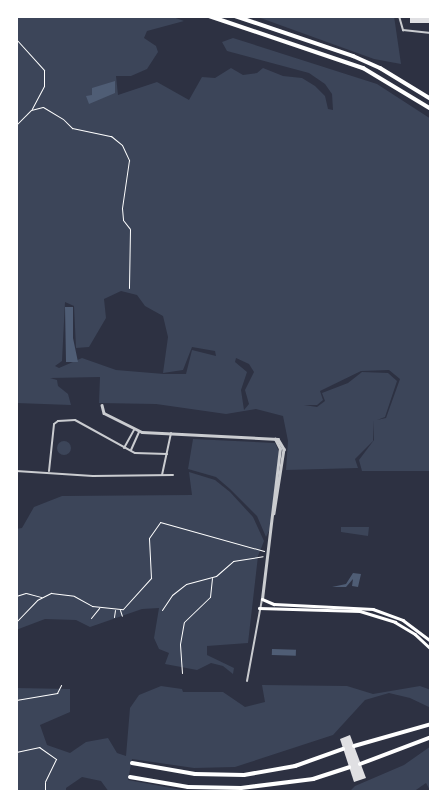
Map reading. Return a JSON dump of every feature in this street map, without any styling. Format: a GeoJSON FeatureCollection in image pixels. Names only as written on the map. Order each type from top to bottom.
{"type":"FeatureCollection","features":[{"type":"Feature","properties":{"kind":"highway"},"geometry":{"type":"LineString","coordinates":[[209,16],[363,68],[431,109]]}},
{"type":"Feature","properties":{"kind":"highway"},"geometry":{"type":"LineString","coordinates":[[235,16],[360,59],[431,99]]}},
{"type":"Feature","properties":{"kind":"highway"},"geometry":{"type":"LineString","coordinates":[[354,746],[431,724]]}},
{"type":"Feature","properties":{"kind":"highway"},"geometry":{"type":"LineString","coordinates":[[360,764],[431,737]]}},
{"type":"Feature","properties":{"kind":"highway"},"geometry":{"type":"LineString","coordinates":[[132,763],[195,774],[236,775],[295,766],[343,749]]}},
{"type":"Feature","properties":{"kind":"highway"},"geometry":{"type":"LineString","coordinates":[[130,777],[188,787],[241,788],[313,779],[350,767]]}},
{"type":"Feature","properties":{"kind":"main road"},"geometry":{"type":"LineString","coordinates":[[262,599],[274,604],[372,608],[403,620],[431,641]]}},
{"type":"Feature","properties":{"kind":"main road"},"geometry":{"type":"LineString","coordinates":[[259,608],[360,611],[395,622],[415,634],[431,649]]}},
{"type":"Feature","properties":{"kind":"street"},"geometry":{"type":"LineString","coordinates":[[399,16],[403,30],[431,33]]}},
{"type":"Feature","properties":{"kind":"street"},"geometry":{"type":"LineString","coordinates":[[102,405],[104,413],[139,432],[274,438],[281,441],[284,450],[274,513],[272,540],[247,681]]}},
{"type":"Feature","properties":{"kind":"street"},"geometry":{"type":"LineString","coordinates":[[49,471],[54,424],[58,421],[75,420],[130,450],[167,454]]}},
{"type":"Feature","properties":{"kind":"street"},"geometry":{"type":"LineString","coordinates":[[16,423],[16,433]]}},
{"type":"Feature","properties":{"kind":"street"},"geometry":{"type":"LineString","coordinates":[[124,448],[134,430]]}},
{"type":"Feature","properties":{"kind":"street"},"geometry":{"type":"LineString","coordinates":[[130,450],[139,432]]}},
{"type":"Feature","properties":{"kind":"street"},"geometry":{"type":"LineString","coordinates":[[162,475],[171,433]]}},
{"type":"Feature","properties":{"kind":"street"},"geometry":{"type":"LineString","coordinates":[[16,471],[49,471],[93,476],[173,475]]}},
{"type":"Feature","properties":{"kind":"path"},"geometry":{"type":"LineString","coordinates":[[16,38],[44,70],[44,86],[31,110],[16,125]]}},
{"type":"Feature","properties":{"kind":"path"},"geometry":{"type":"LineString","coordinates":[[31,110],[43,108],[63,119],[72,128],[111,136],[122,145],[128,160],[122,208],[123,220],[130,229],[132,249],[129,288]]}},
{"type":"Feature","properties":{"kind":"path"},"geometry":{"type":"LineString","coordinates":[[16,596],[26,593],[41,597],[64,593],[99,607],[120,609],[129,604],[151,578],[149,538],[160,522],[208,537],[257,547],[269,555]]}},
{"type":"Feature","properties":{"kind":"path"},"geometry":{"type":"LineString","coordinates":[[162,610],[179,588],[212,578],[233,561],[263,556]]}},
{"type":"Feature","properties":{"kind":"path"},"geometry":{"type":"LineString","coordinates":[[182,673],[180,644],[184,622],[210,597],[212,578]]}},
{"type":"Feature","properties":{"kind":"path"},"geometry":{"type":"LineString","coordinates":[[16,622],[41,597]]}},
{"type":"Feature","properties":{"kind":"path"},"geometry":{"type":"LineString","coordinates":[[91,618],[99,607]]}},
{"type":"Feature","properties":{"kind":"path"},"geometry":{"type":"LineString","coordinates":[[120,609],[122,616]]}},
{"type":"Feature","properties":{"kind":"path"},"geometry":{"type":"LineString","coordinates":[[114,617],[116,610]]}},
{"type":"Feature","properties":{"kind":"path"},"geometry":{"type":"LineString","coordinates":[[16,700],[57,693],[61,685]]}},
{"type":"Feature","properties":{"kind":"path"},"geometry":{"type":"LineString","coordinates":[[16,752],[39,747],[56,759],[45,782],[45,792]]}},
{"type":"Feature","properties":{"kind":"shaded area"},"geometry":{"type":"Polygon","coordinates":[[[16,16],[170,16],[184,21],[147,31],[144,38],[156,46],[158,52],[147,69],[131,76],[116,76],[118,95],[157,82],[189,100],[202,77],[215,78],[231,68],[243,75],[257,73],[263,68],[283,76],[302,78],[315,86],[325,96],[328,109],[333,110],[332,94],[325,84],[309,73],[227,51],[222,42],[233,38],[377,84],[431,119],[431,471],[362,471],[359,460],[374,440],[374,420],[373,441],[355,459],[358,468],[286,470],[288,441],[283,416],[256,409],[226,414],[156,404],[99,403],[100,377],[50,378],[57,380],[58,386],[68,394],[71,405],[16,403],[16,16]],[[121,291],[104,299],[106,318],[89,347],[76,348],[74,306],[65,302],[62,361],[55,366],[59,368],[82,358],[116,370],[164,374],[186,374],[192,350],[216,356],[215,351],[192,347],[183,370],[163,373],[168,337],[163,316],[145,306],[137,295],[121,291]],[[236,358],[235,362],[247,372],[241,390],[244,410],[249,404],[245,390],[254,372],[249,364],[236,358]],[[389,370],[361,371],[320,391],[323,400],[317,405],[304,405],[317,407],[325,401],[322,393],[348,383],[362,372],[388,373],[397,381],[385,417],[377,420],[386,418],[400,379],[389,370]]]}},
{"type":"Feature","properties":{"kind":"shaded area"},"geometry":{"type":"Polygon","coordinates":[[[255,16],[394,16],[401,64],[374,59],[255,16]]]}},
{"type":"Feature","properties":{"kind":"shaded area"},"geometry":{"type":"Polygon","coordinates":[[[115,81],[115,93],[89,104],[86,96],[92,95],[92,88],[115,81]]]}},
{"type":"Feature","properties":{"kind":"shaded area"},"geometry":{"type":"Polygon","coordinates":[[[65,307],[73,307],[73,338],[78,362],[66,362],[65,307]]]}},
{"type":"Feature","properties":{"kind":"shaded area"},"geometry":{"type":"Polygon","coordinates":[[[193,439],[275,443],[279,452],[270,529],[266,537],[257,516],[230,489],[216,477],[188,469],[193,439]]]}},
{"type":"Feature","properties":{"kind":"shaded area"},"geometry":{"type":"Polygon","coordinates":[[[64,441],[69,443],[71,448],[69,453],[64,455],[59,453],[57,448],[59,443],[64,441]]]}},
{"type":"Feature","properties":{"kind":"shaded area"},"geometry":{"type":"Polygon","coordinates":[[[189,472],[215,480],[230,492],[253,517],[264,541],[258,556],[248,643],[207,646],[207,655],[234,668],[233,674],[223,666],[211,663],[197,670],[165,664],[169,653],[159,649],[154,638],[159,608],[142,609],[90,627],[76,620],[45,619],[16,630],[16,529],[22,528],[34,507],[62,496],[192,495],[189,472]]]}},
{"type":"Feature","properties":{"kind":"shaded area"},"geometry":{"type":"Polygon","coordinates":[[[341,527],[369,527],[368,536],[341,532],[341,527]]]}},
{"type":"Feature","properties":{"kind":"shaded area"},"geometry":{"type":"Polygon","coordinates":[[[353,573],[361,574],[358,587],[352,586],[353,579],[346,587],[332,587],[346,584],[353,573]]]}},
{"type":"Feature","properties":{"kind":"shaded area"},"geometry":{"type":"Polygon","coordinates":[[[272,649],[296,650],[296,656],[272,655],[272,649]]]}},
{"type":"Feature","properties":{"kind":"shaded area"},"geometry":{"type":"Polygon","coordinates":[[[262,685],[347,686],[373,694],[420,686],[431,690],[431,708],[410,698],[389,693],[365,700],[333,735],[235,767],[194,768],[132,759],[128,780],[193,792],[109,792],[101,781],[82,777],[66,788],[66,792],[16,792],[16,688],[70,689],[70,712],[40,725],[47,745],[70,753],[86,742],[108,738],[117,753],[126,756],[130,708],[139,695],[161,686],[182,689],[183,692],[223,692],[245,707],[265,702],[262,685]]]}},
{"type":"Feature","properties":{"kind":"shaded area"},"geometry":{"type":"Polygon","coordinates":[[[431,746],[431,792],[426,783],[413,792],[349,792],[355,786],[404,765],[431,746]]]}},
{"type":"Feature","properties":{"kind":"building"},"geometry":{"type":"Polygon","coordinates":[[[410,16],[431,16],[431,23],[410,23],[410,16]]]}},
{"type":"Feature","properties":{"kind":"building"},"geometry":{"type":"Polygon","coordinates":[[[350,735],[366,778],[354,782],[340,739],[350,735]]]}}]}
